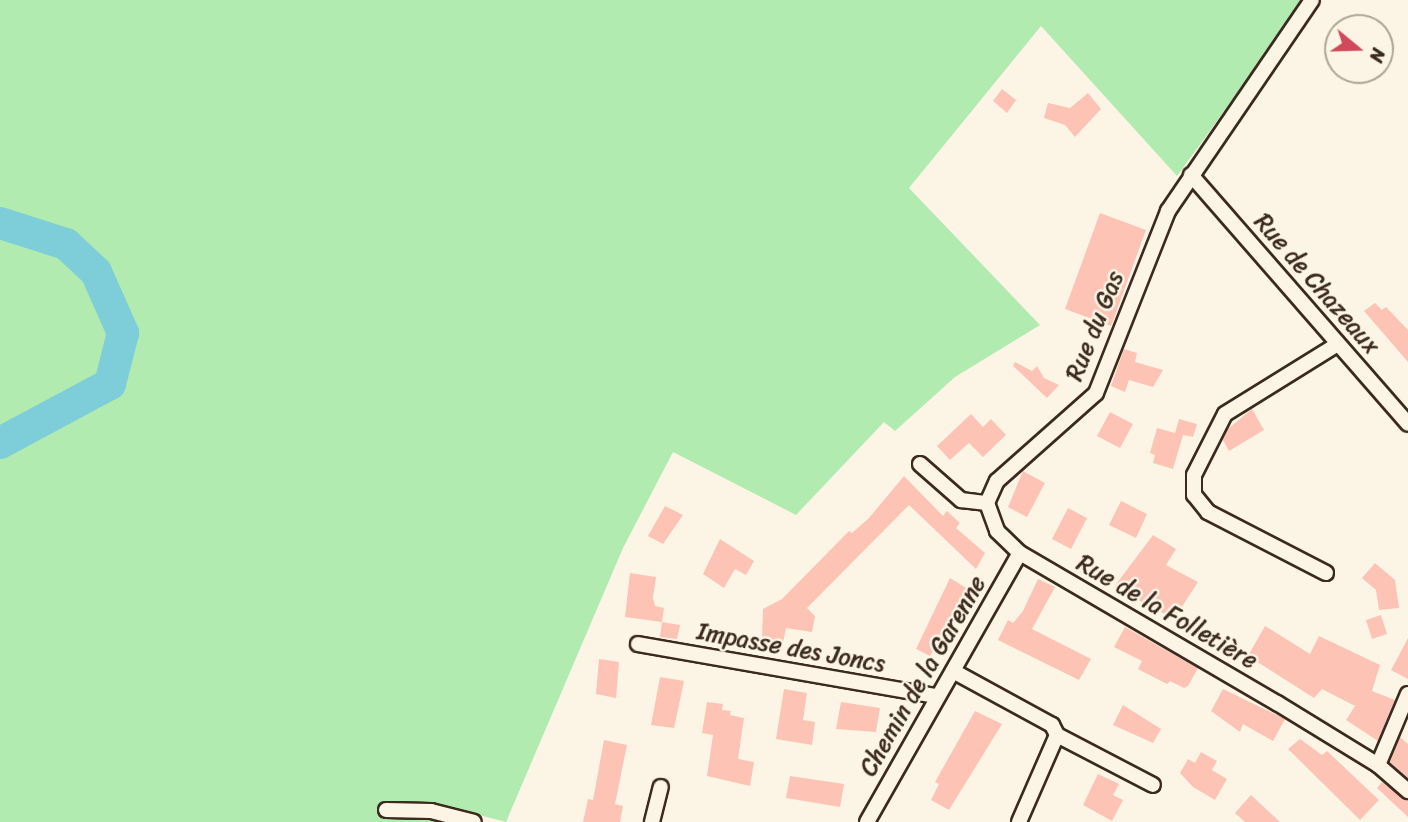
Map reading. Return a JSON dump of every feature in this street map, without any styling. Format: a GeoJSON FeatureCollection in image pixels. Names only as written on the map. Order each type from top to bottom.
{"type":"FeatureCollection","features":[{"type":"Feature","properties":{"kind":"street","name":"Rue du Gas"},"geometry":{"type":"LineString","coordinates":[[986,503],[997,481],[1096,393],[1151,249],[1191,175],[1312,0]]}},
{"type":"Feature","properties":{"kind":"street","name":"Rue de Chazeaux"},"geometry":{"type":"LineString","coordinates":[[1191,175],[1408,424]]}},
{"type":"Feature","properties":{"kind":"street"},"geometry":{"type":"LineString","coordinates":[[1326,573],[1208,512],[1194,495],[1195,475],[1225,414],[1338,344]]}},
{"type":"Feature","properties":{"kind":"street"},"geometry":{"type":"LineString","coordinates":[[920,464],[961,500],[986,503]]}},
{"type":"Feature","properties":{"kind":"street","name":"Rue de la Folletière"},"geometry":{"type":"LineString","coordinates":[[986,503],[997,531],[1020,553],[1378,765],[1408,791]]}},
{"type":"Feature","properties":{"kind":"street","name":"Chemin de la Garenne"},"geometry":{"type":"LineString","coordinates":[[867,822],[1020,553]]}},
{"type":"Feature","properties":{"kind":"street","name":"Impasse des Joncs"},"geometry":{"type":"LineString","coordinates":[[638,644],[937,696]]}},
{"type":"Feature","properties":{"kind":"street"},"geometry":{"type":"LineString","coordinates":[[953,671],[1052,725],[1057,735],[1153,785]]}},
{"type":"Feature","properties":{"kind":"street"},"geometry":{"type":"LineString","coordinates":[[1378,765],[1408,694]]}},
{"type":"Feature","properties":{"kind":"street"},"geometry":{"type":"LineString","coordinates":[[1018,822],[1057,735]]}},
{"type":"Feature","properties":{"kind":"street"},"geometry":{"type":"LineString","coordinates":[[652,822],[661,787]]}},
{"type":"Feature","properties":{"kind":"street"},"geometry":{"type":"LineString","coordinates":[[386,810],[431,811],[474,822]]}},
{"type":"Feature","properties":{"kind":"green space"},"geometry":{"type":"Polygon","coordinates":[[[0,0],[1305,0],[1177,176],[1041,26],[909,188],[1040,325],[955,377],[895,431],[884,422],[796,515],[673,452],[623,548],[506,822],[464,811],[464,822],[0,822],[0,0]]]}},
{"type":"Feature","properties":{"kind":"building"},"geometry":{"type":"Polygon","coordinates":[[[1002,89],[1016,100],[1007,113],[993,101],[1002,89]]]}},
{"type":"Feature","properties":{"kind":"building"},"geometry":{"type":"Polygon","coordinates":[[[1088,93],[1101,109],[1075,137],[1065,125],[1044,118],[1048,103],[1070,108],[1088,93]]]}},
{"type":"Feature","properties":{"kind":"building"},"geometry":{"type":"Polygon","coordinates":[[[1100,213],[1146,230],[1111,326],[1065,309],[1100,213]]]}},
{"type":"Feature","properties":{"kind":"building"},"geometry":{"type":"Polygon","coordinates":[[[1375,303],[1382,310],[1386,307],[1408,330],[1408,362],[1364,311],[1375,303]]]}},
{"type":"Feature","properties":{"kind":"building"},"geometry":{"type":"Polygon","coordinates":[[[1124,349],[1137,353],[1135,362],[1163,370],[1153,387],[1129,380],[1125,392],[1111,386],[1124,349]]]}},
{"type":"Feature","properties":{"kind":"building"},"geometry":{"type":"Polygon","coordinates":[[[1015,362],[1032,371],[1037,366],[1044,378],[1059,385],[1047,398],[1013,366],[1015,362]]]}},
{"type":"Feature","properties":{"kind":"building"},"geometry":{"type":"Polygon","coordinates":[[[1252,409],[1264,430],[1229,451],[1223,440],[1228,429],[1252,409]]]}},
{"type":"Feature","properties":{"kind":"building"},"geometry":{"type":"Polygon","coordinates":[[[1110,412],[1133,424],[1120,448],[1097,436],[1110,412]]]}},
{"type":"Feature","properties":{"kind":"building"},"geometry":{"type":"Polygon","coordinates":[[[971,414],[983,427],[991,419],[1006,435],[983,457],[969,443],[950,460],[937,446],[971,414]]]}},
{"type":"Feature","properties":{"kind":"building"},"geometry":{"type":"Polygon","coordinates":[[[1179,419],[1197,424],[1193,437],[1179,434],[1183,435],[1173,469],[1153,463],[1155,455],[1150,453],[1157,428],[1175,433],[1179,419]]]}},
{"type":"Feature","properties":{"kind":"building"},"geometry":{"type":"Polygon","coordinates":[[[1023,471],[1045,483],[1027,517],[1008,507],[1023,471]]]}},
{"type":"Feature","properties":{"kind":"building"},"geometry":{"type":"Polygon","coordinates":[[[904,476],[943,516],[947,511],[960,523],[956,528],[985,553],[976,569],[909,505],[807,608],[815,616],[812,632],[786,628],[783,643],[762,639],[763,609],[782,599],[849,531],[852,533],[869,518],[904,476]]]}},
{"type":"Feature","properties":{"kind":"building"},"geometry":{"type":"Polygon","coordinates":[[[1121,501],[1147,514],[1136,538],[1109,525],[1121,501]]]}},
{"type":"Feature","properties":{"kind":"building"},"geometry":{"type":"Polygon","coordinates":[[[665,506],[683,515],[663,544],[648,536],[665,506]]]}},
{"type":"Feature","properties":{"kind":"building"},"geometry":{"type":"Polygon","coordinates":[[[1068,508],[1087,518],[1071,549],[1052,539],[1068,508]]]}},
{"type":"Feature","properties":{"kind":"building"},"geometry":{"type":"Polygon","coordinates":[[[1153,535],[1176,549],[1166,565],[1198,582],[1174,619],[1114,587],[1153,535]]]}},
{"type":"Feature","properties":{"kind":"building"},"geometry":{"type":"Polygon","coordinates":[[[720,539],[754,561],[746,575],[735,569],[724,588],[703,574],[720,539]]]}},
{"type":"Feature","properties":{"kind":"building"},"geometry":{"type":"Polygon","coordinates":[[[1375,563],[1395,580],[1399,608],[1379,610],[1376,590],[1362,578],[1375,563]]]}},
{"type":"Feature","properties":{"kind":"building"},"geometry":{"type":"Polygon","coordinates":[[[630,573],[656,577],[653,598],[655,606],[664,608],[662,622],[625,617],[630,573]]]}},
{"type":"Feature","properties":{"kind":"building"},"geometry":{"type":"Polygon","coordinates":[[[950,578],[968,589],[930,656],[916,649],[950,578]]]}},
{"type":"Feature","properties":{"kind":"building"},"geometry":{"type":"Polygon","coordinates":[[[1038,579],[1055,587],[1032,629],[1091,659],[1079,680],[998,640],[1008,620],[1013,623],[1023,611],[1038,579]]]}},
{"type":"Feature","properties":{"kind":"building"},"geometry":{"type":"Polygon","coordinates":[[[1381,615],[1387,634],[1372,639],[1366,620],[1381,615]]]}},
{"type":"Feature","properties":{"kind":"building"},"geometry":{"type":"Polygon","coordinates":[[[662,622],[680,625],[677,639],[660,637],[662,622]]]}},
{"type":"Feature","properties":{"kind":"building"},"geometry":{"type":"Polygon","coordinates":[[[1265,626],[1310,654],[1319,636],[1380,665],[1372,691],[1395,700],[1378,741],[1346,720],[1355,706],[1322,689],[1314,698],[1248,656],[1265,626]]]}},
{"type":"Feature","properties":{"kind":"building"},"geometry":{"type":"Polygon","coordinates":[[[1125,627],[1198,668],[1188,686],[1184,688],[1170,681],[1167,684],[1138,669],[1142,661],[1114,647],[1125,627]]]}},
{"type":"Feature","properties":{"kind":"building"},"geometry":{"type":"Polygon","coordinates":[[[1408,638],[1408,679],[1391,670],[1408,638]]]}},
{"type":"Feature","properties":{"kind":"building"},"geometry":{"type":"Polygon","coordinates":[[[599,659],[619,662],[616,698],[596,694],[599,659]]]}},
{"type":"Feature","properties":{"kind":"building"},"geometry":{"type":"Polygon","coordinates":[[[660,677],[684,681],[674,728],[651,725],[660,677]]]}},
{"type":"Feature","properties":{"kind":"building"},"geometry":{"type":"Polygon","coordinates":[[[784,689],[807,693],[803,720],[815,722],[812,745],[776,739],[784,689]]]}},
{"type":"Feature","properties":{"kind":"building"},"geometry":{"type":"Polygon","coordinates":[[[1223,689],[1285,719],[1273,741],[1243,724],[1240,732],[1211,711],[1223,689]]]}},
{"type":"Feature","properties":{"kind":"building"},"geometry":{"type":"Polygon","coordinates":[[[707,702],[723,704],[722,710],[731,711],[730,715],[744,718],[738,759],[754,762],[750,786],[707,776],[713,735],[702,733],[707,702]]]}},
{"type":"Feature","properties":{"kind":"building"},"geometry":{"type":"Polygon","coordinates":[[[841,702],[880,708],[876,732],[836,729],[841,702]]]}},
{"type":"Feature","properties":{"kind":"building"},"geometry":{"type":"Polygon","coordinates":[[[1123,705],[1161,729],[1153,743],[1113,725],[1123,705]]]}},
{"type":"Feature","properties":{"kind":"building"},"geometry":{"type":"Polygon","coordinates":[[[975,711],[1002,724],[949,810],[931,800],[939,784],[935,782],[975,711]]]}},
{"type":"Feature","properties":{"kind":"building"},"geometry":{"type":"Polygon","coordinates":[[[1400,737],[1408,744],[1408,778],[1390,762],[1400,737]]]}},
{"type":"Feature","properties":{"kind":"building"},"geometry":{"type":"Polygon","coordinates":[[[1300,739],[1322,755],[1327,751],[1379,800],[1360,820],[1288,749],[1300,739]]]}},
{"type":"Feature","properties":{"kind":"building"},"geometry":{"type":"Polygon","coordinates":[[[604,740],[627,745],[615,804],[623,806],[620,822],[583,822],[588,799],[593,800],[604,740]]]}},
{"type":"Feature","properties":{"kind":"building"},"geometry":{"type":"Polygon","coordinates":[[[1201,752],[1217,761],[1212,770],[1227,779],[1215,800],[1193,787],[1180,773],[1188,759],[1195,763],[1201,752]]]}},
{"type":"Feature","properties":{"kind":"building"},"geometry":{"type":"Polygon","coordinates":[[[1098,774],[1119,784],[1113,795],[1123,800],[1112,821],[1083,805],[1098,774]]]}},
{"type":"Feature","properties":{"kind":"building"},"geometry":{"type":"Polygon","coordinates":[[[790,776],[844,784],[840,807],[786,798],[790,776]]]}},
{"type":"Feature","properties":{"kind":"building"},"geometry":{"type":"Polygon","coordinates":[[[1382,782],[1408,800],[1408,817],[1377,788],[1382,782]]]}},
{"type":"Feature","properties":{"kind":"building"},"geometry":{"type":"Polygon","coordinates":[[[1251,795],[1280,822],[1245,822],[1235,813],[1251,795]]]}},
{"type":"Feature","properties":{"kind":"waterway"},"geometry":{"type":"LineString","coordinates":[[0,223],[66,244],[96,272],[123,333],[110,384],[0,443]]}}]}
